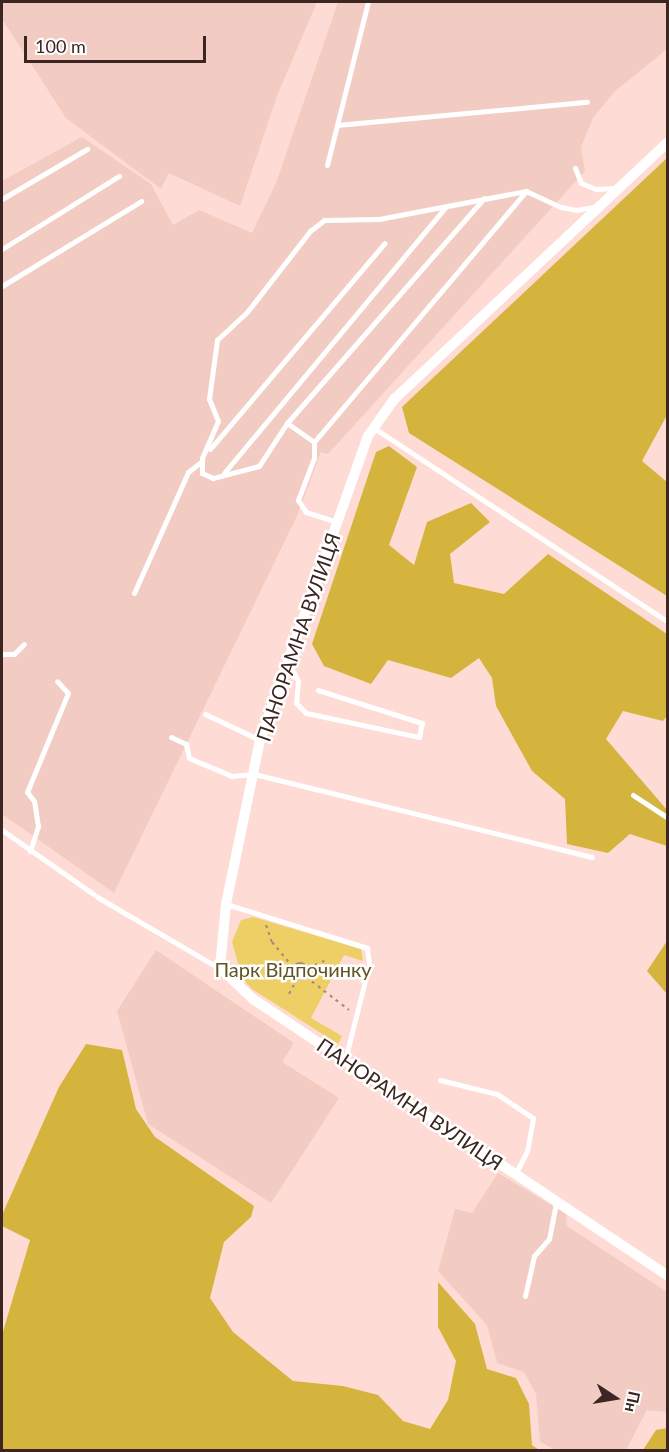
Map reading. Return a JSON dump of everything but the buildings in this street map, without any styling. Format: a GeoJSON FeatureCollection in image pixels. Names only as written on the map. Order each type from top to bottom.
{"type":"FeatureCollection","features":[{"type":"Feature","properties":{"kind":"street","name":"ПАНОРАМНА ВУЛИЦЯ"},"geometry":{"type":"LineString","coordinates":[[668,142],[395,398],[373,427],[260,740],[226,904],[220,968],[253,999],[668,1276]]}},
{"type":"Feature","properties":{"kind":"lane"},"geometry":{"type":"LineString","coordinates":[[327,165],[368,2]]}},
{"type":"Feature","properties":{"kind":"lane"},"geometry":{"type":"LineString","coordinates":[[337,125],[586,102]]}},
{"type":"Feature","properties":{"kind":"lane"},"geometry":{"type":"LineString","coordinates":[[2,200],[87,149]]}},
{"type":"Feature","properties":{"kind":"lane"},"geometry":{"type":"LineString","coordinates":[[574,168],[581,183],[596,189],[620,187]]}},
{"type":"Feature","properties":{"kind":"lane"},"geometry":{"type":"LineString","coordinates":[[2,249],[119,176]]}},
{"type":"Feature","properties":{"kind":"lane"},"geometry":{"type":"LineString","coordinates":[[338,522],[306,512],[298,500],[314,458],[314,442],[526,191]]}},
{"type":"Feature","properties":{"kind":"lane"},"geometry":{"type":"LineString","coordinates":[[485,197],[287,423],[258,466],[213,478],[202,473],[202,460],[218,421],[209,399],[217,340],[247,312],[310,231],[324,220],[379,219],[446,207],[485,197],[526,191],[561,207],[576,210],[601,205]]}},
{"type":"Feature","properties":{"kind":"lane"},"geometry":{"type":"LineString","coordinates":[[2,286],[141,201]]}},
{"type":"Feature","properties":{"kind":"lane"},"geometry":{"type":"LineString","coordinates":[[223,475],[446,207]]}},
{"type":"Feature","properties":{"kind":"lane"},"geometry":{"type":"LineString","coordinates":[[134,593],[188,472],[202,460],[385,243]]}},
{"type":"Feature","properties":{"kind":"lane"},"geometry":{"type":"LineString","coordinates":[[287,423],[314,442]]}},
{"type":"Feature","properties":{"kind":"lane"},"geometry":{"type":"LineString","coordinates":[[373,427],[668,622]]}},
{"type":"Feature","properties":{"kind":"lane"},"geometry":{"type":"LineString","coordinates":[[2,654],[15,654],[24,644]]}},
{"type":"Feature","properties":{"kind":"lane"},"geometry":{"type":"LineString","coordinates":[[290,662],[298,681],[296,703],[306,713],[419,737],[422,723],[318,690]]}},
{"type":"Feature","properties":{"kind":"lane"},"geometry":{"type":"LineString","coordinates":[[30,851],[38,826],[34,801],[27,792],[68,693],[57,681]]}},
{"type":"Feature","properties":{"kind":"lane"},"geometry":{"type":"LineString","coordinates":[[205,714],[260,740]]}},
{"type":"Feature","properties":{"kind":"lane"},"geometry":{"type":"LineString","coordinates":[[171,737],[186,744],[189,758],[232,776],[254,774],[592,857]]}},
{"type":"Feature","properties":{"kind":"lane"},"geometry":{"type":"LineString","coordinates":[[633,795],[668,818]]}},
{"type":"Feature","properties":{"kind":"lane"},"geometry":{"type":"LineString","coordinates":[[2,830],[99,898],[220,968]]}},
{"type":"Feature","properties":{"kind":"lane"},"geometry":{"type":"LineString","coordinates":[[226,904],[367,948],[369,965],[345,1060]]}},
{"type":"Feature","properties":{"kind":"lane"},"geometry":{"type":"LineString","coordinates":[[440,1080],[497,1094],[534,1118],[527,1150],[515,1175]]}},
{"type":"Feature","properties":{"kind":"lane"},"geometry":{"type":"LineString","coordinates":[[525,1296],[534,1256],[549,1239],[556,1202]]}},
{"type":"Feature","properties":{"kind":"path"},"geometry":{"type":"LineString","coordinates":[[264,915],[272,942],[285,962],[293,967],[297,979],[289,994]]}},
{"type":"Feature","properties":{"kind":"path"},"geometry":{"type":"LineString","coordinates":[[308,968],[326,960]]}},
{"type":"Feature","properties":{"kind":"path"},"geometry":{"type":"LineString","coordinates":[[251,977],[285,962]]}},
{"type":"Feature","properties":{"kind":"path"},"geometry":{"type":"LineString","coordinates":[[293,967],[301,963],[308,968]]}},
{"type":"Feature","properties":{"kind":"path"},"geometry":{"type":"LineString","coordinates":[[306,977],[308,968]]}},
{"type":"Feature","properties":{"kind":"path"},"geometry":{"type":"LineString","coordinates":[[297,979],[306,977],[357,1015]]}},
{"type":"Feature","properties":{"kind":"shaded area"},"geometry":{"type":"Polygon","coordinates":[[[2,2],[317,2],[277,96],[240,206],[169,173],[161,189],[66,118],[2,19],[2,2]]]}},
{"type":"Feature","properties":{"kind":"shaded area"},"geometry":{"type":"Polygon","coordinates":[[[338,2],[667,2],[667,49],[614,92],[593,118],[581,147],[585,171],[328,454],[321,452],[297,516],[114,893],[2,814],[2,181],[82,137],[151,184],[173,225],[199,210],[252,233],[276,183],[338,2]]]}},
{"type":"Feature","properties":{"kind":"shaded area"},"geometry":{"type":"Polygon","coordinates":[[[667,158],[667,415],[642,461],[667,482],[667,596],[409,433],[402,407],[667,158]]]}},
{"type":"Feature","properties":{"kind":"shaded area"},"geometry":{"type":"Polygon","coordinates":[[[389,446],[417,467],[389,545],[414,565],[427,522],[471,503],[490,522],[450,554],[454,583],[504,594],[548,554],[667,634],[667,716],[663,721],[623,711],[606,739],[667,810],[667,846],[630,834],[608,853],[567,844],[565,799],[532,771],[496,706],[492,678],[479,658],[451,678],[388,660],[371,684],[324,666],[312,644],[376,452],[389,446]]]}},
{"type":"Feature","properties":{"kind":"shaded area"},"geometry":{"type":"Polygon","coordinates":[[[667,941],[667,994],[647,971],[667,941]]]}},
{"type":"Feature","properties":{"kind":"shaded area"},"geometry":{"type":"Polygon","coordinates":[[[156,950],[294,1043],[282,1062],[339,1098],[271,1203],[148,1124],[117,1011],[156,950]]]}},
{"type":"Feature","properties":{"kind":"shaded area"},"geometry":{"type":"Polygon","coordinates":[[[86,1044],[122,1050],[136,1109],[155,1137],[254,1206],[251,1217],[224,1242],[210,1298],[233,1332],[293,1381],[343,1386],[378,1395],[403,1421],[430,1429],[448,1400],[456,1361],[438,1327],[438,1282],[475,1324],[487,1369],[516,1378],[529,1404],[532,1445],[539,1450],[2,1450],[2,1335],[30,1240],[2,1226],[2,1215],[59,1087],[86,1044]]]}},
{"type":"Feature","properties":{"kind":"shaded area"},"geometry":{"type":"Polygon","coordinates":[[[498,1173],[566,1214],[567,1226],[667,1292],[667,1412],[647,1410],[626,1450],[555,1450],[540,1442],[536,1394],[524,1372],[497,1363],[487,1325],[438,1271],[455,1209],[472,1213],[498,1173]]]}},
{"type":"Feature","properties":{"kind":"shaded area"},"geometry":{"type":"Polygon","coordinates":[[[667,1428],[667,1450],[643,1450],[656,1430],[667,1428]]]}},
{"type":"Feature","properties":{"kind":"green space","name":"Парк Відпочинку"},"geometry":{"type":"Polygon","coordinates":[[[253,917],[361,949],[363,961],[344,955],[311,1018],[342,1036],[338,1044],[252,989],[242,978],[232,942],[241,920],[253,917]]]}}]}
